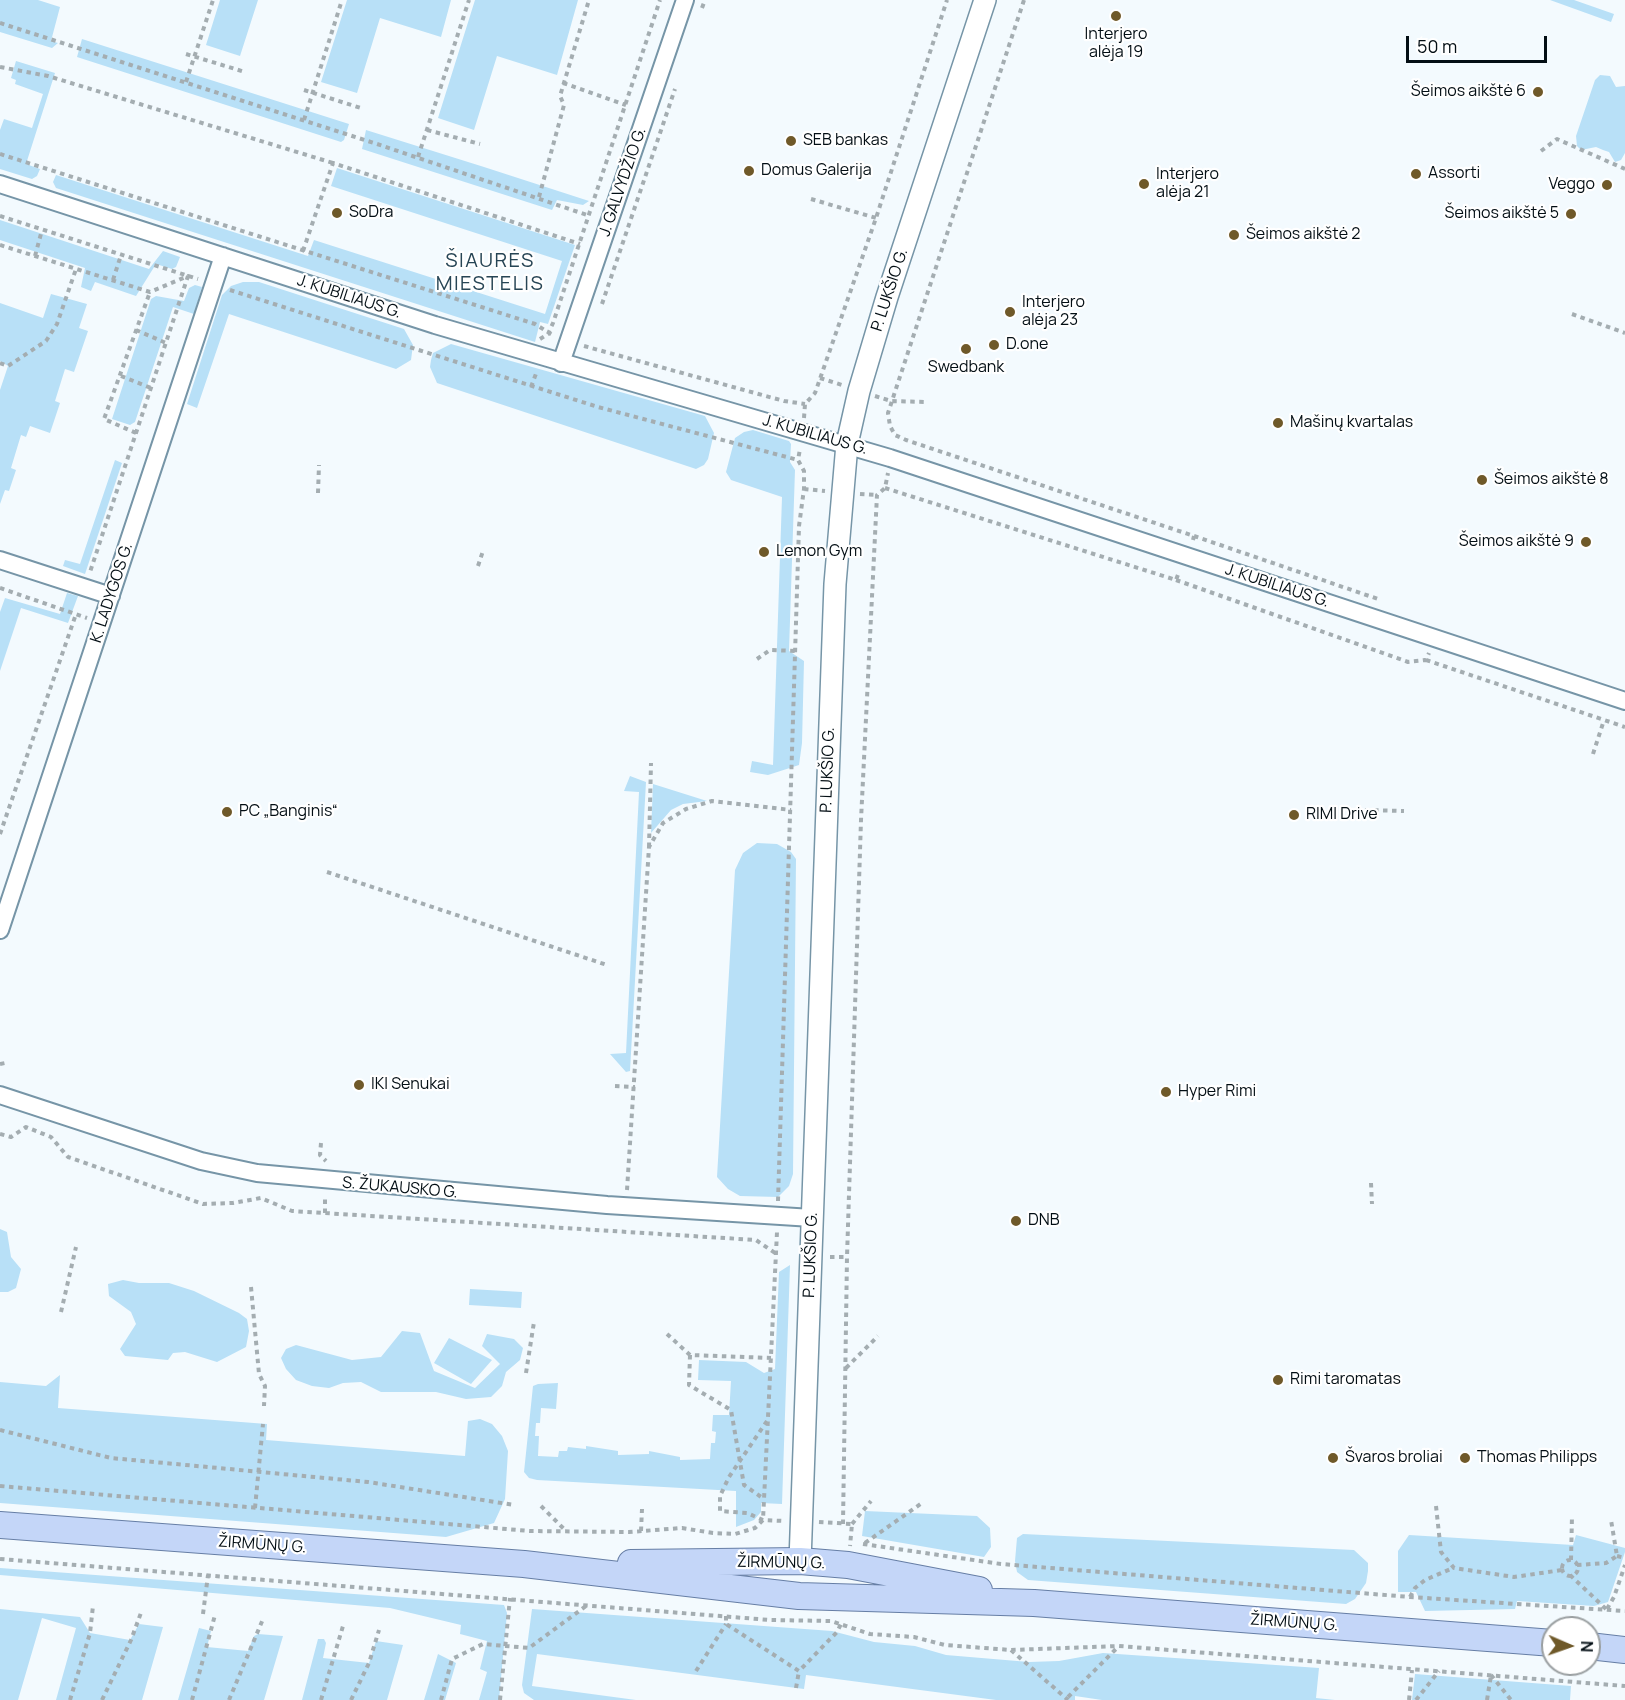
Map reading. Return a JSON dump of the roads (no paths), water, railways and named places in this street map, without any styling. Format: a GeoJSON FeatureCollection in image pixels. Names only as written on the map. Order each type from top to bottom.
{"type":"FeatureCollection","features":[{"type":"Feature","properties":{"kind":"main road","name":"ŽIRMŪNŲ G."},"geometry":{"type":"LineString","coordinates":[[0,1525],[524,1564],[799,1596],[1034,1603],[1541,1642]]}},
{"type":"Feature","properties":{"kind":"main road","name":"ŽIRMŪNŲ G."},"geometry":{"type":"LineString","coordinates":[[524,1564],[800,1561],[848,1565],[992,1592],[1034,1603]]}},
{"type":"Feature","properties":{"kind":"main road"},"geometry":{"type":"LineString","coordinates":[[799,1596],[800,1561]]}},
{"type":"Feature","properties":{"kind":"main road"},"geometry":{"type":"LineString","coordinates":[[1601,1646],[1624,1647]]}},
{"type":"Feature","properties":{"kind":"street","name":"J. GALVYDŽIO G."},"geometry":{"type":"LineString","coordinates":[[561,363],[685,0]]}},
{"type":"Feature","properties":{"kind":"street","name":"P. LUKŠIO G."},"geometry":{"type":"LineString","coordinates":[[800,1561],[835,584],[846,444],[886,297],[985,0]]}},
{"type":"Feature","properties":{"kind":"street","name":"J. KUBILIAUS G."},"geometry":{"type":"LineString","coordinates":[[0,184],[538,356],[846,444],[1625,701]]}},
{"type":"Feature","properties":{"kind":"street","name":"K. LADYGOS G."},"geometry":{"type":"LineString","coordinates":[[0,930],[223,256]]}},
{"type":"Feature","properties":{"kind":"street"},"geometry":{"type":"LineString","coordinates":[[0,560],[111,596]]}},
{"type":"Feature","properties":{"kind":"street","name":"S. ŽUKAUSKO G."},"geometry":{"type":"LineString","coordinates":[[0,1095],[201,1161],[257,1173],[625,1206],[812,1218]]}},
{"type":"Feature","properties":{"kind":"place","name":"Interjero alėja 19"},"geometry":{"type":"Point","coordinates":[1116,16]}},
{"type":"Feature","properties":{"kind":"place","name":"Šeimos aikštė 6"},"geometry":{"type":"Point","coordinates":[1538,92]}},
{"type":"Feature","properties":{"kind":"place","name":"SEB bankas"},"geometry":{"type":"Point","coordinates":[791,141]}},
{"type":"Feature","properties":{"kind":"place","name":"Domus Galerija"},"geometry":{"type":"Point","coordinates":[749,171]}},
{"type":"Feature","properties":{"kind":"place","name":"Assorti"},"geometry":{"type":"Point","coordinates":[1416,174]}},
{"type":"Feature","properties":{"kind":"place","name":"Interjero alėja 21"},"geometry":{"type":"Point","coordinates":[1144,184]}},
{"type":"Feature","properties":{"kind":"place","name":"Veggo"},"geometry":{"type":"Point","coordinates":[1607,185]}},
{"type":"Feature","properties":{"kind":"place","name":"SoDra"},"geometry":{"type":"Point","coordinates":[337,213]}},
{"type":"Feature","properties":{"kind":"place","name":"Šeimos aikštė 5"},"geometry":{"type":"Point","coordinates":[1571,214]}},
{"type":"Feature","properties":{"kind":"place","name":"Šeimos aikštė 2"},"geometry":{"type":"Point","coordinates":[1234,235]}},
{"type":"Feature","properties":{"kind":"place","name":"Interjero alėja 23"},"geometry":{"type":"Point","coordinates":[1010,312]}},
{"type":"Feature","properties":{"kind":"place","name":"D.one"},"geometry":{"type":"Point","coordinates":[994,345]}},
{"type":"Feature","properties":{"kind":"place","name":"Swedbank"},"geometry":{"type":"Point","coordinates":[966,349]}},
{"type":"Feature","properties":{"kind":"place","name":"Mašinų kvartalas"},"geometry":{"type":"Point","coordinates":[1278,423]}},
{"type":"Feature","properties":{"kind":"place","name":"Šeimos aikštė 8"},"geometry":{"type":"Point","coordinates":[1482,480]}},
{"type":"Feature","properties":{"kind":"place","name":"Šeimos aikštė 9"},"geometry":{"type":"Point","coordinates":[1586,542]}},
{"type":"Feature","properties":{"kind":"place","name":"Lemon Gym"},"geometry":{"type":"Point","coordinates":[764,552]}},
{"type":"Feature","properties":{"kind":"place","name":"PC „Banginis“"},"geometry":{"type":"Point","coordinates":[227,812]}},
{"type":"Feature","properties":{"kind":"place","name":"RIMI Drive"},"geometry":{"type":"Point","coordinates":[1294,815]}},
{"type":"Feature","properties":{"kind":"place","name":"IKI Senukai"},"geometry":{"type":"Point","coordinates":[359,1085]}},
{"type":"Feature","properties":{"kind":"place","name":"Hyper Rimi"},"geometry":{"type":"Point","coordinates":[1166,1092]}},
{"type":"Feature","properties":{"kind":"place","name":"DNB"},"geometry":{"type":"Point","coordinates":[1016,1221]}},
{"type":"Feature","properties":{"kind":"place","name":"Rimi taromatas"},"geometry":{"type":"Point","coordinates":[1278,1380]}},
{"type":"Feature","properties":{"kind":"place","name":"Švaros broliai"},"geometry":{"type":"Point","coordinates":[1333,1458]}},
{"type":"Feature","properties":{"kind":"place","name":"Thomas Philipps"},"geometry":{"type":"Point","coordinates":[1465,1458]}},
{"type":"Feature","properties":{"kind":"district","name":"ŠIAURĖS MIESTELIS"},"geometry":{"type":"Point","coordinates":[490,272]}}]}
